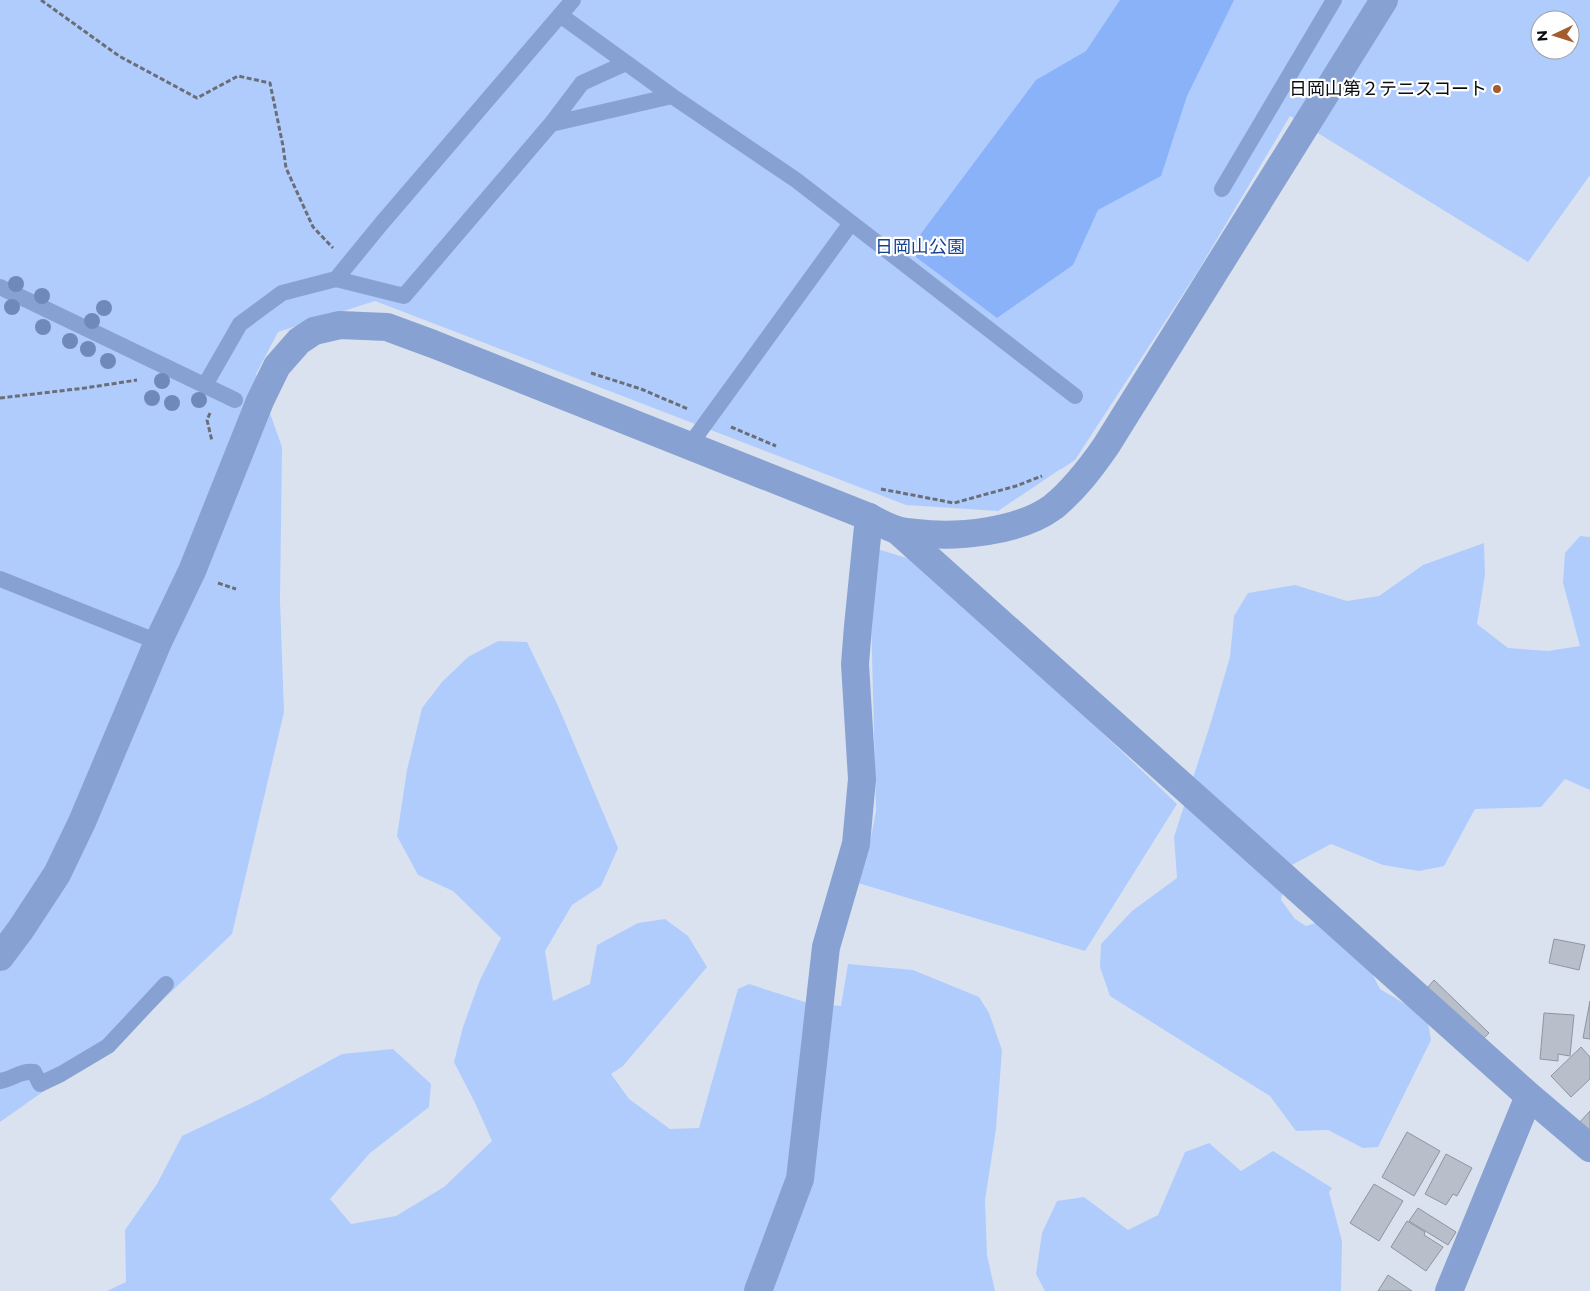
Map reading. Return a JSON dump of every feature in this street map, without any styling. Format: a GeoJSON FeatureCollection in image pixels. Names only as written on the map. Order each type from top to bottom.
{"type":"FeatureCollection","features":[{"type":"Feature","properties":{"kind":"street"},"geometry":{"type":"LineString","coordinates":[[898,531],[937,536],[976,533],[1024,522],[1052,507],[1082,479],[1106,446],[1384,0]]}},
{"type":"Feature","properties":{"kind":"street"},"geometry":{"type":"LineString","coordinates":[[0,957],[57,874],[82,822],[158,642],[192,571],[260,401],[277,366],[299,341],[314,331],[340,326],[387,328],[869,517],[898,531],[1528,1096],[1590,1148]]}},
{"type":"Feature","properties":{"kind":"street"},"geometry":{"type":"LineString","coordinates":[[758,1291],[800,1179],[826,947],[856,844],[862,778],[855,664],[869,517]]}},
{"type":"Feature","properties":{"kind":"street"},"geometry":{"type":"LineString","coordinates":[[1449,1291],[1528,1096]]}},
{"type":"Feature","properties":{"kind":"lane"},"geometry":{"type":"LineString","coordinates":[[336,280],[381,224],[573,0]]}},
{"type":"Feature","properties":{"kind":"lane"},"geometry":{"type":"LineString","coordinates":[[1222,189],[1334,0]]}},
{"type":"Feature","properties":{"kind":"lane"},"geometry":{"type":"LineString","coordinates":[[560,15],[672,96],[796,180],[1075,396]]}},
{"type":"Feature","properties":{"kind":"lane"},"geometry":{"type":"LineString","coordinates":[[205,385],[240,324],[282,294],[336,280],[404,296],[551,124],[582,83],[626,63]]}},
{"type":"Feature","properties":{"kind":"lane"},"geometry":{"type":"LineString","coordinates":[[551,124],[672,96]]}},
{"type":"Feature","properties":{"kind":"lane"},"geometry":{"type":"LineString","coordinates":[[689,446],[851,222]]}},
{"type":"Feature","properties":{"kind":"lane"},"geometry":{"type":"LineString","coordinates":[[0,287],[235,400]]}},
{"type":"Feature","properties":{"kind":"lane"},"geometry":{"type":"LineString","coordinates":[[0,579],[158,642]]}},
{"type":"Feature","properties":{"kind":"lane"},"geometry":{"type":"LineString","coordinates":[[0,1081],[26,1071],[34,1072],[40,1084],[61,1074],[108,1046],[166,984]]}},
{"type":"Feature","properties":{"kind":"path"},"geometry":{"type":"LineString","coordinates":[[41,0],[119,56],[197,98],[238,76],[270,83],[286,168],[313,227],[339,253]]}},
{"type":"Feature","properties":{"kind":"path"},"geometry":{"type":"LineString","coordinates":[[585,371],[641,389],[695,412]]}},
{"type":"Feature","properties":{"kind":"path"},"geometry":{"type":"LineString","coordinates":[[0,398],[85,388],[179,373]]}},
{"type":"Feature","properties":{"kind":"path"},"geometry":{"type":"LineString","coordinates":[[730,427],[784,450]]}},
{"type":"Feature","properties":{"kind":"path"},"geometry":{"type":"LineString","coordinates":[[873,487],[954,503],[1016,486],[1048,474]]}},
{"type":"Feature","properties":{"kind":"path"},"geometry":{"type":"LineString","coordinates":[[218,582],[236,589]]}},
{"type":"Feature","properties":{"kind":"green space","name":"日岡山公園"},"geometry":{"type":"Polygon","coordinates":[[[0,0],[1590,0],[1590,175],[1528,262],[1290,116],[1198,271],[1075,460],[998,511],[906,505],[375,301],[278,332],[256,374],[282,447],[280,601],[284,712],[232,934],[132,1029],[0,1122],[0,0]]]}},
{"type":"Feature","properties":{"kind":"green space"},"geometry":{"type":"Polygon","coordinates":[[[1580,536],[1590,537],[1590,790],[1565,779],[1541,807],[1475,809],[1444,866],[1419,871],[1383,865],[1331,844],[1288,867],[1281,900],[1295,919],[1306,926],[1332,918],[1362,954],[1380,989],[1427,1017],[1431,1040],[1378,1147],[1363,1148],[1328,1130],[1296,1131],[1270,1096],[1110,996],[1100,967],[1101,944],[1132,911],[1177,878],[1174,837],[1230,657],[1234,616],[1248,593],[1295,585],[1347,601],[1379,596],[1423,565],[1484,543],[1485,575],[1477,624],[1508,648],[1548,651],[1580,646],[1563,583],[1565,553],[1580,536]]]}},
{"type":"Feature","properties":{"kind":"green space"},"geometry":{"type":"Polygon","coordinates":[[[877,549],[924,563],[1177,804],[1085,951],[858,883],[869,848],[876,811],[871,616],[877,549]]]}},
{"type":"Feature","properties":{"kind":"green space"},"geometry":{"type":"Polygon","coordinates":[[[498,641],[527,642],[559,708],[618,848],[601,886],[572,905],[545,951],[553,1001],[590,984],[597,945],[638,923],[665,919],[688,936],[707,967],[623,1066],[611,1074],[629,1099],[670,1129],[699,1128],[738,989],[749,984],[811,1004],[841,1006],[848,964],[913,970],[979,997],[989,1013],[1002,1050],[996,1129],[985,1200],[987,1255],[995,1291],[107,1291],[126,1282],[125,1230],[157,1184],[182,1136],[260,1099],[342,1054],[393,1049],[431,1084],[429,1107],[370,1153],[330,1199],[351,1224],[396,1216],[444,1187],[492,1141],[454,1062],[463,1027],[480,980],[501,938],[453,891],[418,875],[397,836],[407,770],[422,708],[442,682],[468,657],[498,641]]]}},
{"type":"Feature","properties":{"kind":"green space"},"geometry":{"type":"Polygon","coordinates":[[[1209,1143],[1241,1171],[1273,1151],[1332,1188],[1329,1192],[1342,1241],[1341,1291],[1045,1291],[1036,1274],[1042,1233],[1057,1201],[1084,1197],[1128,1230],[1158,1215],[1185,1152],[1209,1143]]]}},
{"type":"Feature","properties":{"kind":"shaded area"},"geometry":{"type":"Polygon","coordinates":[[[1120,0],[1234,0],[1187,96],[1161,176],[1098,210],[1073,265],[997,318],[916,257],[914,243],[1036,80],[1086,51],[1120,0]]]}},
{"type":"Feature","properties":{"kind":"building"},"geometry":{"type":"Polygon","coordinates":[[[1554,939],[1585,945],[1579,970],[1549,963],[1554,939]]]}},
{"type":"Feature","properties":{"kind":"building"},"geometry":{"type":"Polygon","coordinates":[[[1434,980],[1489,1033],[1477,1045],[1422,994],[1434,980]]]}},
{"type":"Feature","properties":{"kind":"building"},"geometry":{"type":"Polygon","coordinates":[[[1590,1001],[1590,1039],[1583,1038],[1590,1001]]]}},
{"type":"Feature","properties":{"kind":"building"},"geometry":{"type":"Polygon","coordinates":[[[1544,1013],[1574,1015],[1570,1056],[1558,1054],[1558,1061],[1540,1059],[1544,1013]]]}},
{"type":"Feature","properties":{"kind":"building"},"geometry":{"type":"Polygon","coordinates":[[[1581,1047],[1590,1057],[1590,1079],[1571,1097],[1551,1076],[1581,1047]]]}},
{"type":"Feature","properties":{"kind":"building"},"geometry":{"type":"Polygon","coordinates":[[[1590,1111],[1590,1133],[1579,1123],[1590,1111]]]}},
{"type":"Feature","properties":{"kind":"building"},"geometry":{"type":"Polygon","coordinates":[[[1407,1132],[1440,1151],[1414,1196],[1382,1177],[1407,1132]]]}},
{"type":"Feature","properties":{"kind":"building"},"geometry":{"type":"Polygon","coordinates":[[[1446,1154],[1472,1168],[1457,1196],[1453,1194],[1446,1205],[1425,1194],[1446,1154]]]}},
{"type":"Feature","properties":{"kind":"building"},"geometry":{"type":"Polygon","coordinates":[[[1374,1184],[1403,1201],[1379,1241],[1350,1223],[1374,1184]]]}},
{"type":"Feature","properties":{"kind":"building"},"geometry":{"type":"Polygon","coordinates":[[[1418,1208],[1456,1232],[1448,1245],[1409,1221],[1418,1208]]]}},
{"type":"Feature","properties":{"kind":"building"},"geometry":{"type":"Polygon","coordinates":[[[1407,1221],[1425,1232],[1424,1235],[1443,1247],[1426,1271],[1391,1247],[1407,1221]]]}},
{"type":"Feature","properties":{"kind":"building"},"geometry":{"type":"Polygon","coordinates":[[[1388,1275],[1412,1291],[1378,1291],[1388,1275]]]}},
{"type":"Feature","properties":{"kind":"place","name":"日岡山第２テニスコート"},"geometry":{"type":"Point","coordinates":[1497,89]}}]}
